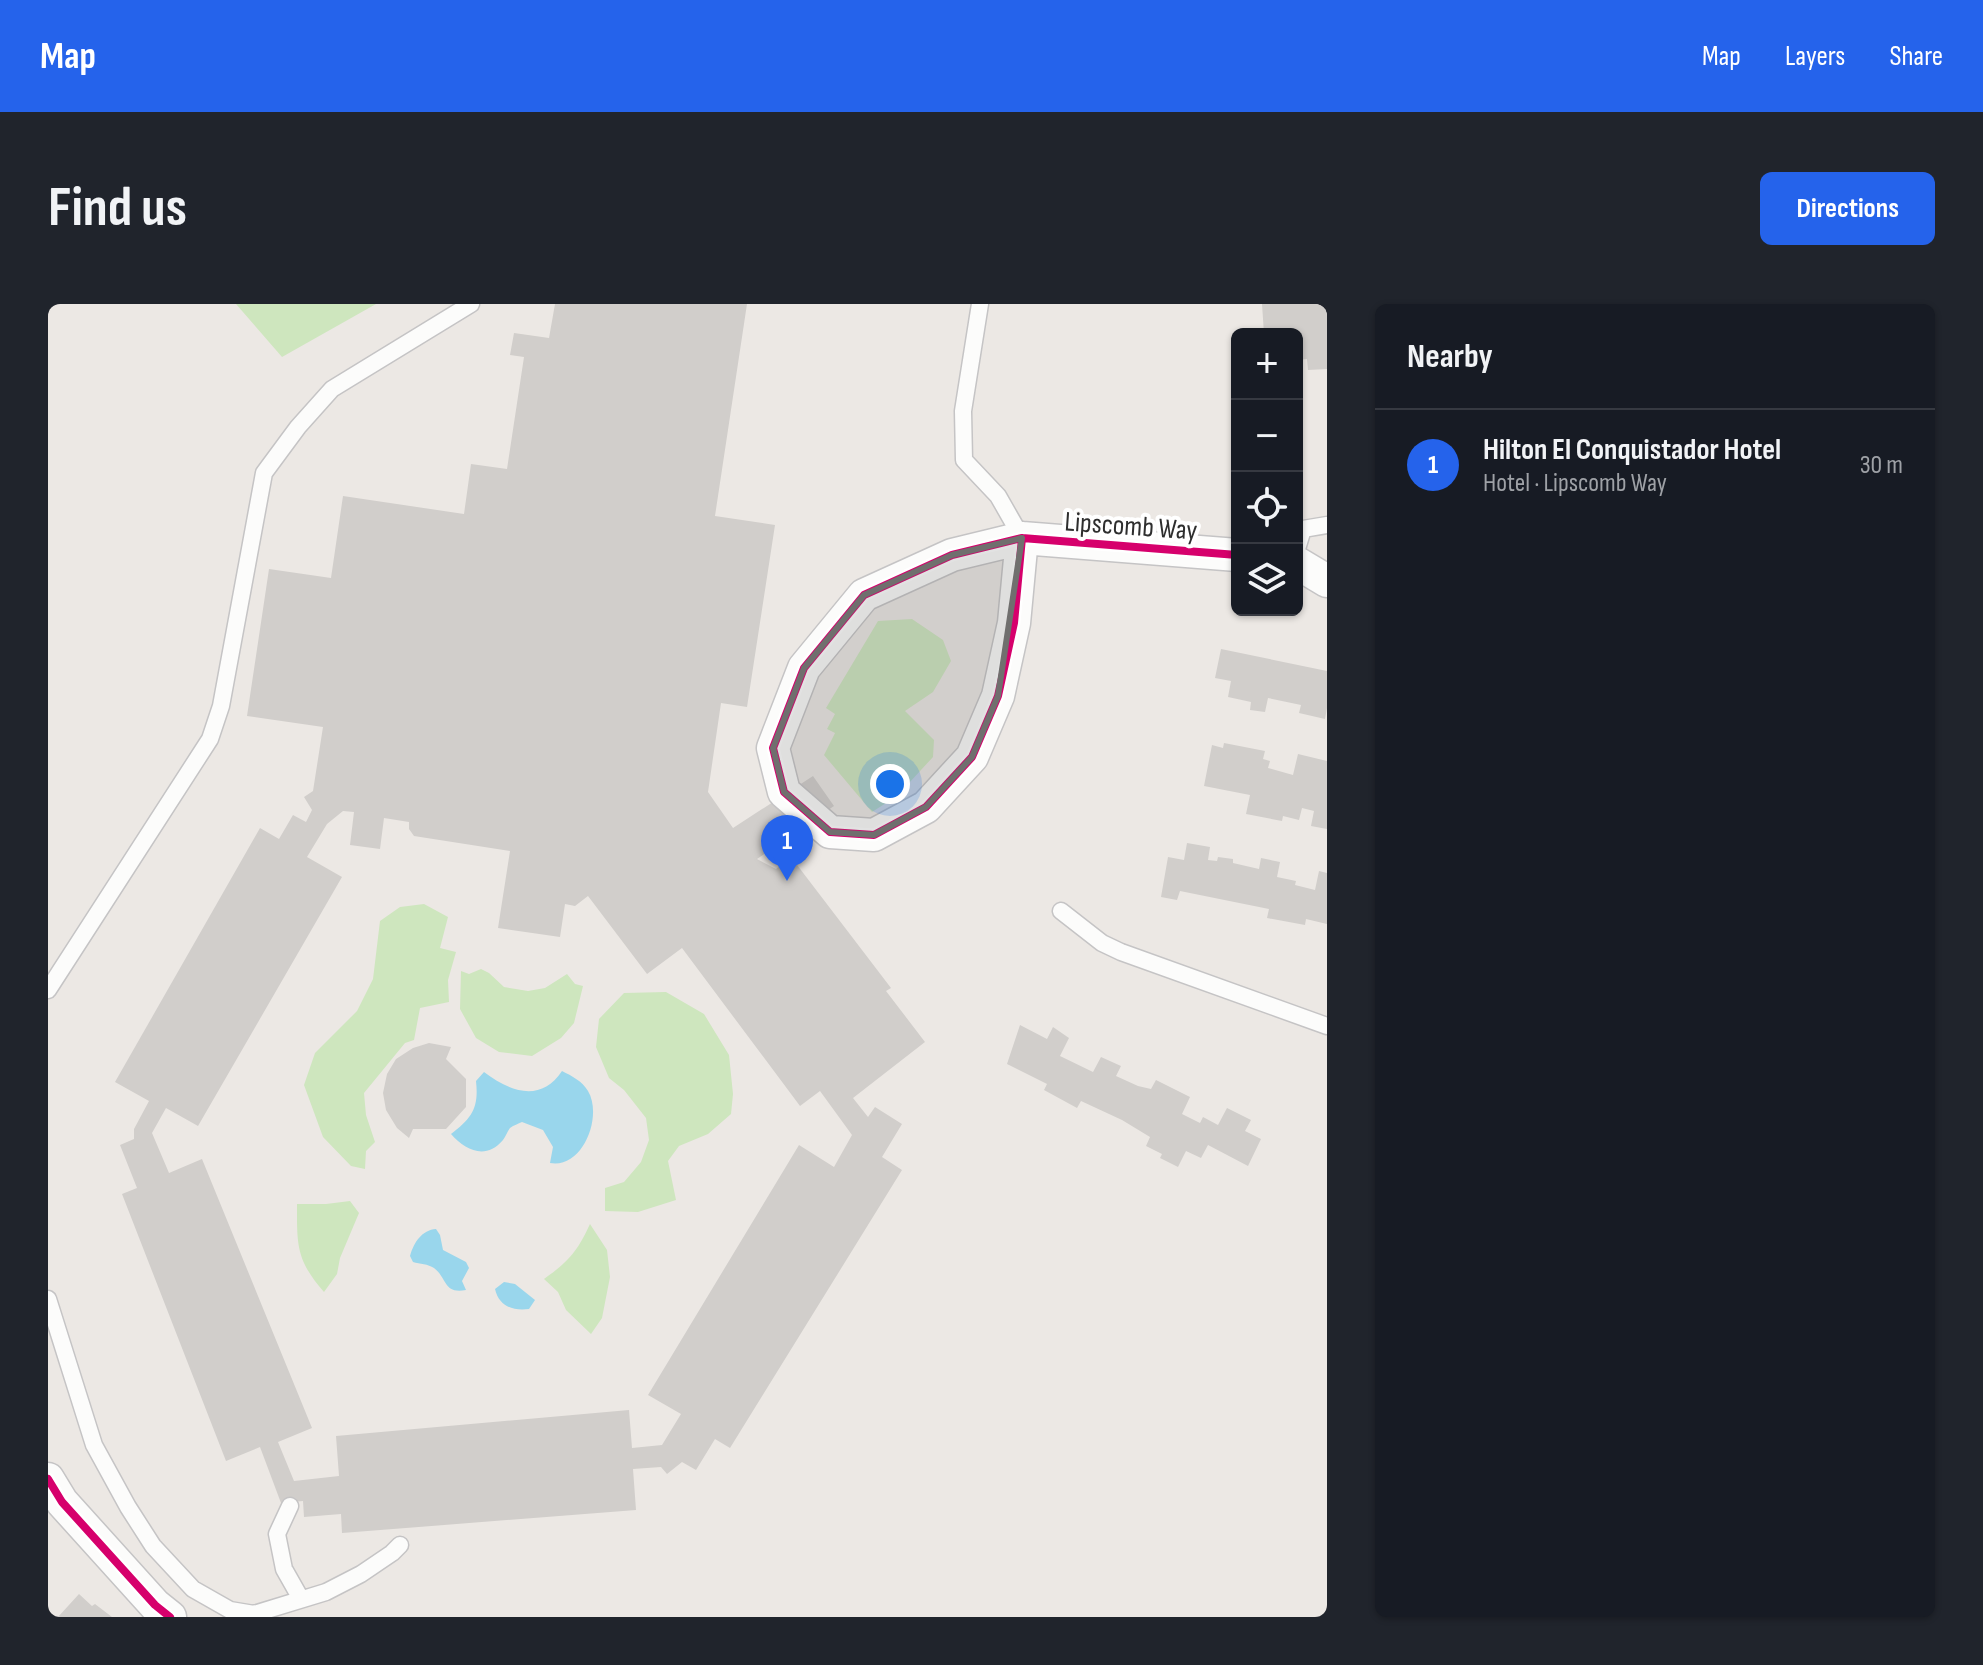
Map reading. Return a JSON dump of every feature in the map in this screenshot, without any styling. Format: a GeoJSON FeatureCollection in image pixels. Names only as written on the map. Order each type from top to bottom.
{"type":"FeatureCollection","features":[{"type":"Feature","properties":{"kind":"street","name":"Lipscomb Way"},"geometry":{"type":"LineString","coordinates":[[1022,538],[1014,623],[998,696],[972,757],[926,807],[874,835],[830,832],[784,792],[773,748],[804,668],[864,595],[952,555],[1022,538],[1231,555]]}},
{"type":"Feature","properties":{"kind":"street"},"geometry":{"type":"LineString","coordinates":[[1303,562],[1327,560]]}},
{"type":"Feature","properties":{"kind":"street"},"geometry":{"type":"LineString","coordinates":[[1303,566],[1327,581]]}},
{"type":"Feature","properties":{"kind":"street"},"geometry":{"type":"LineString","coordinates":[[48,1479],[62,1502],[155,1605],[170,1617]]}},
{"type":"Feature","properties":{"kind":"lane"},"geometry":{"type":"LineString","coordinates":[[48,990],[210,739],[221,706],[264,473],[298,427],[332,389],[471,304]]}},
{"type":"Feature","properties":{"kind":"lane"},"geometry":{"type":"LineString","coordinates":[[980,304],[963,411],[964,460],[998,496],[1022,538]]}},
{"type":"Feature","properties":{"kind":"lane"},"geometry":{"type":"LineString","coordinates":[[1298,544],[1303,529],[1327,525]]}},
{"type":"Feature","properties":{"kind":"lane"},"geometry":{"type":"LineString","coordinates":[[1061,911],[1102,943],[1121,952],[1327,1026]]}},
{"type":"Feature","properties":{"kind":"lane"},"geometry":{"type":"LineString","coordinates":[[48,1299],[94,1445],[153,1546],[193,1589],[230,1610],[254,1614],[326,1592],[361,1574],[400,1545]]}},
{"type":"Feature","properties":{"kind":"lane"},"geometry":{"type":"LineString","coordinates":[[290,1506],[277,1534],[284,1569],[301,1599]]}},
{"type":"Feature","properties":{"kind":"highlighted area"},"geometry":{"type":"Polygon","coordinates":[[[1022,538],[998,696],[972,757],[926,807],[874,835],[830,832],[784,792],[773,748],[804,668],[864,595],[952,555],[1022,538]]]}},
{"type":"Feature","properties":{"kind":"green space"},"geometry":{"type":"Polygon","coordinates":[[[236,304],[376,304],[282,357],[236,304]]]}},
{"type":"Feature","properties":{"kind":"green space"},"geometry":{"type":"Polygon","coordinates":[[[912,619],[943,640],[951,661],[933,692],[905,711],[934,740],[933,757],[897,796],[872,812],[824,755],[835,733],[827,729],[835,714],[826,708],[878,621],[912,619]]]}},
{"type":"Feature","properties":{"kind":"green space"},"geometry":{"type":"Polygon","coordinates":[[[424,904],[448,917],[440,948],[456,952],[448,980],[449,1002],[420,1008],[414,1040],[405,1043],[364,1093],[366,1115],[375,1142],[366,1151],[365,1169],[351,1166],[323,1137],[304,1085],[315,1053],[357,1011],[373,979],[380,921],[400,907],[424,904]]]}},
{"type":"Feature","properties":{"kind":"green space"},"geometry":{"type":"Polygon","coordinates":[[[481,969],[504,987],[528,991],[545,988],[567,974],[575,984],[583,986],[574,1023],[561,1038],[532,1056],[499,1052],[476,1038],[460,1009],[461,971],[469,974],[481,969]]]}},
{"type":"Feature","properties":{"kind":"green space"},"geometry":{"type":"Polygon","coordinates":[[[666,992],[704,1014],[729,1055],[733,1094],[731,1114],[708,1134],[679,1146],[668,1161],[676,1200],[638,1212],[605,1211],[605,1188],[624,1182],[641,1162],[649,1140],[646,1118],[624,1090],[609,1078],[596,1047],[599,1019],[624,993],[666,992]]]}},
{"type":"Feature","properties":{"kind":"green space"},"geometry":{"type":"Polygon","coordinates":[[[350,1201],[359,1213],[340,1258],[337,1274],[324,1292],[303,1261],[297,1231],[297,1204],[350,1201]]]}},
{"type":"Feature","properties":{"kind":"green space"},"geometry":{"type":"Polygon","coordinates":[[[590,1224],[607,1250],[610,1277],[602,1318],[591,1334],[566,1310],[558,1292],[544,1279],[572,1255],[590,1224]]]}},
{"type":"Feature","properties":{"kind":"water"},"geometry":{"type":"Polygon","coordinates":[[[562,1071],[583,1084],[592,1102],[593,1114],[587,1139],[572,1158],[562,1163],[550,1163],[553,1147],[543,1130],[522,1122],[510,1128],[503,1140],[490,1150],[470,1149],[451,1134],[472,1112],[476,1081],[484,1072],[504,1085],[535,1091],[554,1081],[562,1071]]]}},
{"type":"Feature","properties":{"kind":"water"},"geometry":{"type":"Polygon","coordinates":[[[436,1229],[443,1250],[466,1262],[469,1268],[462,1281],[466,1290],[449,1288],[434,1268],[413,1262],[410,1256],[419,1238],[436,1229]]]}},
{"type":"Feature","properties":{"kind":"water"},"geometry":{"type":"Polygon","coordinates":[[[504,1282],[515,1284],[535,1300],[529,1309],[512,1308],[503,1303],[495,1289],[504,1282]]]}},
{"type":"Feature","properties":{"kind":"building"},"geometry":{"type":"Polygon","coordinates":[[[555,304],[747,304],[715,516],[775,525],[747,707],[721,703],[708,792],[733,828],[813,776],[834,806],[757,859],[776,869],[791,857],[891,988],[886,991],[925,1042],[853,1098],[868,1117],[875,1107],[902,1124],[882,1157],[902,1170],[730,1448],[715,1439],[696,1470],[682,1462],[667,1474],[661,1467],[633,1469],[636,1510],[342,1533],[341,1514],[304,1517],[303,1501],[281,1503],[260,1447],[226,1461],[122,1194],[137,1188],[120,1145],[134,1139],[134,1129],[149,1101],[115,1082],[260,828],[279,839],[293,815],[306,822],[312,810],[304,797],[313,791],[323,727],[247,716],[269,569],[331,578],[343,496],[464,514],[471,464],[507,469],[524,357],[510,355],[514,333],[549,338],[555,304]],[[343,811],[327,824],[307,857],[342,877],[198,1126],[166,1108],[152,1133],[169,1173],[202,1159],[312,1428],[278,1442],[294,1481],[339,1476],[336,1436],[629,1410],[632,1448],[662,1445],[681,1414],[648,1395],[799,1145],[834,1167],[852,1135],[820,1091],[800,1106],[682,948],[647,974],[588,896],[575,906],[565,904],[560,937],[498,928],[510,851],[414,836],[409,822],[384,818],[380,849],[350,845],[354,812],[343,811]]]}},
{"type":"Feature","properties":{"kind":"building"},"geometry":{"type":"Polygon","coordinates":[[[1262,304],[1327,304],[1327,369],[1308,370],[1307,359],[1303,359],[1303,328],[1264,328],[1262,304]]]}},
{"type":"Feature","properties":{"kind":"building"},"geometry":{"type":"Polygon","coordinates":[[[1221,649],[1327,671],[1325,719],[1299,713],[1301,705],[1268,698],[1265,712],[1250,710],[1251,702],[1228,697],[1231,681],[1215,678],[1221,649]]]}},
{"type":"Feature","properties":{"kind":"building"},"geometry":{"type":"Polygon","coordinates":[[[1224,743],[1265,751],[1263,759],[1270,761],[1268,768],[1293,775],[1298,754],[1327,761],[1327,829],[1311,826],[1314,811],[1302,808],[1299,820],[1283,816],[1282,821],[1246,814],[1250,795],[1204,786],[1212,745],[1223,748],[1224,743]]]}},
{"type":"Feature","properties":{"kind":"building"},"geometry":{"type":"Polygon","coordinates":[[[1187,843],[1210,847],[1208,860],[1217,861],[1218,857],[1233,859],[1233,863],[1259,869],[1261,858],[1280,862],[1277,877],[1315,890],[1319,871],[1327,873],[1327,924],[1306,919],[1305,925],[1267,918],[1269,909],[1180,891],[1177,900],[1161,897],[1168,857],[1184,860],[1187,843]]]}},
{"type":"Feature","properties":{"kind":"building"},"geometry":{"type":"Polygon","coordinates":[[[1020,1025],[1047,1039],[1053,1027],[1069,1038],[1060,1056],[1093,1072],[1101,1057],[1121,1066],[1116,1076],[1138,1086],[1151,1089],[1156,1080],[1190,1097],[1182,1114],[1200,1123],[1203,1117],[1218,1125],[1227,1108],[1251,1120],[1245,1131],[1261,1139],[1248,1166],[1208,1145],[1201,1158],[1186,1151],[1178,1167],[1146,1146],[1150,1137],[1122,1120],[1081,1101],[1077,1108],[1044,1090],[1047,1084],[1007,1064],[1020,1025]]]}},
{"type":"Feature","properties":{"kind":"building"},"geometry":{"type":"Polygon","coordinates":[[[429,1043],[451,1047],[446,1059],[466,1079],[466,1107],[446,1129],[413,1129],[409,1138],[397,1128],[386,1110],[383,1093],[387,1074],[396,1059],[413,1048],[429,1043]]]}},
{"type":"Feature","properties":{"kind":"building"},"geometry":{"type":"Polygon","coordinates":[[[79,1594],[92,1606],[95,1604],[112,1617],[58,1617],[79,1594]]]}},
{"type":"Feature","properties":{"kind":"cycle path"},"geometry":{"type":"LineString","coordinates":[[1022,538],[1014,623],[998,696],[972,757],[926,807],[874,835],[830,832],[784,792],[773,748],[804,668],[864,595],[952,555],[1022,538]]}},
{"type":"Feature","properties":{"kind":"cycle path"},"geometry":{"type":"LineString","coordinates":[[1022,538],[1231,555]]}},
{"type":"Feature","properties":{"kind":"cycle path"},"geometry":{"type":"LineString","coordinates":[[48,1479],[62,1502],[155,1605],[170,1617]]}},
{"type":"Feature","properties":{"kind":"place","name":"Hilton El Conquistador Hotel"},"geometry":{"type":"Point","coordinates":[787,881]}}]}
